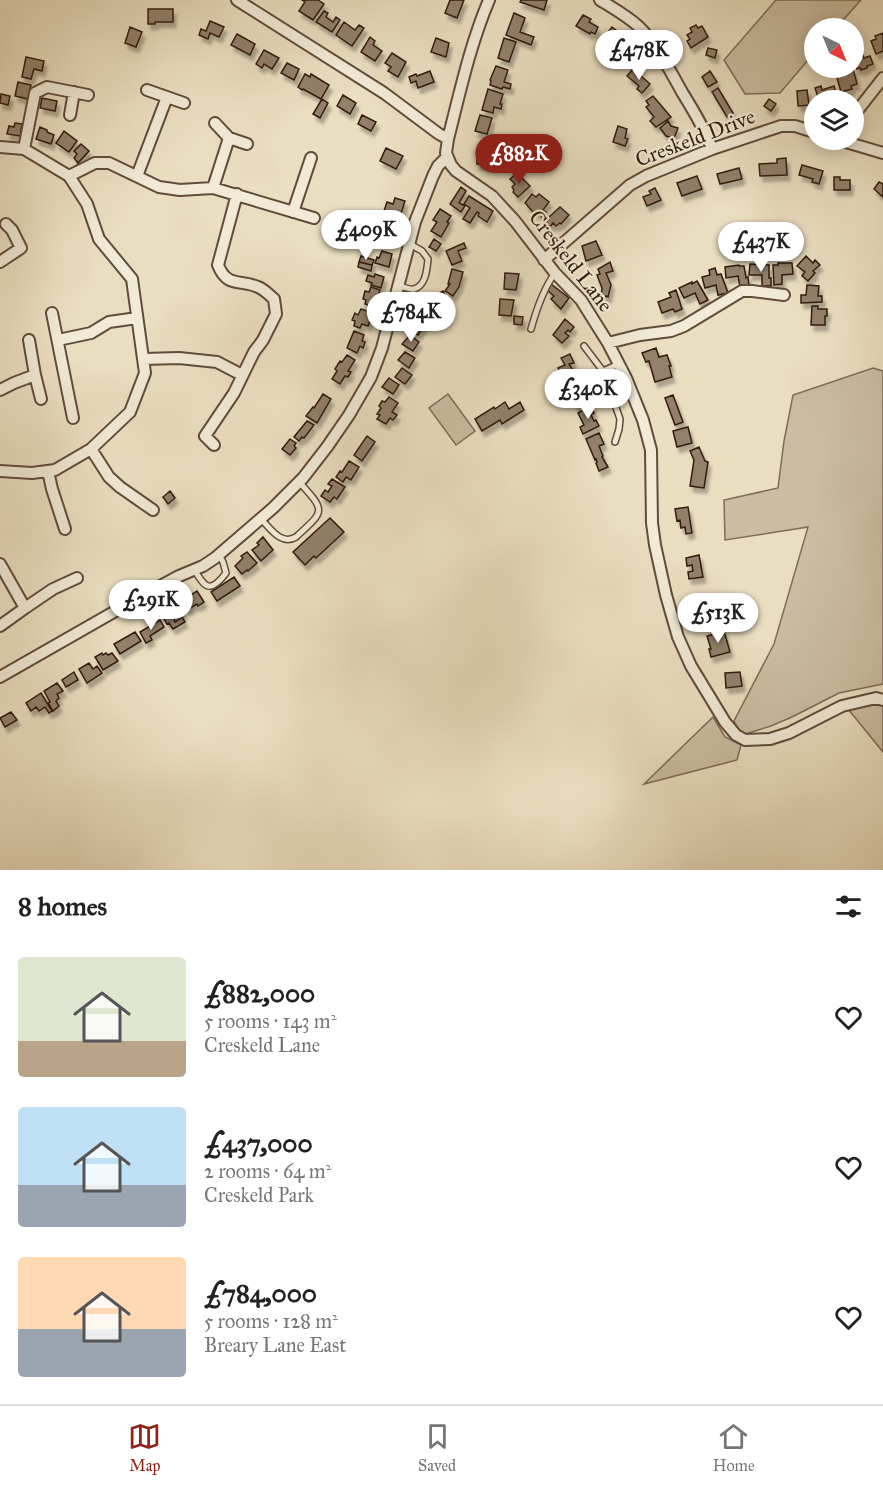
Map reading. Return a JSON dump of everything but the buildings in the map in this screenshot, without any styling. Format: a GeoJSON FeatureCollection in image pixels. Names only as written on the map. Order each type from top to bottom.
{"type":"FeatureCollection","features":[{"type":"Feature","properties":{"kind":"street"},"geometry":{"type":"LineString","coordinates":[[237,0],[384,93],[448,139]]}},
{"type":"Feature","properties":{"kind":"street"},"geometry":{"type":"LineString","coordinates":[[0,678],[124,606],[203,566],[219,555],[299,482],[333,439],[370,377],[382,348],[415,222],[438,166],[447,157],[446,147],[467,61],[474,36],[489,0]]}},
{"type":"Feature","properties":{"kind":"street"},"geometry":{"type":"LineString","coordinates":[[600,0],[638,26],[654,44],[697,117],[711,149]]}},
{"type":"Feature","properties":{"kind":"street"},"geometry":{"type":"LineString","coordinates":[[864,102],[883,78]]}},
{"type":"Feature","properties":{"kind":"street"},"geometry":{"type":"LineString","coordinates":[[24,149],[35,93],[47,87],[88,95]]}},
{"type":"Feature","properties":{"kind":"street"},"geometry":{"type":"LineString","coordinates":[[147,90],[184,103]]}},
{"type":"Feature","properties":{"kind":"street"},"geometry":{"type":"LineString","coordinates":[[70,115],[74,92]]}},
{"type":"Feature","properties":{"kind":"street"},"geometry":{"type":"LineString","coordinates":[[137,176],[167,97]]}},
{"type":"Feature","properties":{"kind":"street"},"geometry":{"type":"LineString","coordinates":[[215,123],[229,138],[247,144]]}},
{"type":"Feature","properties":{"kind":"street","name":"Creskeld Drive"},"geometry":{"type":"LineString","coordinates":[[544,260],[630,185],[711,149],[781,126],[804,129]]}},
{"type":"Feature","properties":{"kind":"street"},"geometry":{"type":"LineString","coordinates":[[213,188],[229,138]]}},
{"type":"Feature","properties":{"kind":"street"},"geometry":{"type":"LineString","coordinates":[[0,147],[24,149],[69,176],[87,204],[99,239],[132,279],[145,374],[130,412],[91,449],[55,470],[32,473],[0,471]]}},
{"type":"Feature","properties":{"kind":"street"},"geometry":{"type":"LineString","coordinates":[[864,147],[883,153]]}},
{"type":"Feature","properties":{"kind":"street","name":"Creskeld Lane"},"geometry":{"type":"LineString","coordinates":[[447,157],[456,171],[500,204],[544,260],[581,300],[619,364],[637,404],[651,450],[652,523],[655,545],[678,637],[691,666],[724,722],[736,735],[745,740],[770,739],[789,733],[842,706],[876,698],[883,699]]}},
{"type":"Feature","properties":{"kind":"street"},"geometry":{"type":"LineString","coordinates":[[293,212],[310,158]]}},
{"type":"Feature","properties":{"kind":"street"},"geometry":{"type":"LineString","coordinates":[[69,176],[95,163],[109,163],[159,187],[180,190],[213,188],[314,218]]}},
{"type":"Feature","properties":{"kind":"street"},"geometry":{"type":"LineString","coordinates":[[214,445],[201,433],[234,393],[276,314],[274,299],[259,287],[227,280],[221,274],[218,265],[237,194]]}},
{"type":"Feature","properties":{"kind":"street"},"geometry":{"type":"LineString","coordinates":[[0,262],[21,249],[12,230],[6,224]]}},
{"type":"Feature","properties":{"kind":"street"},"geometry":{"type":"LineString","coordinates":[[608,343],[640,335],[671,331],[684,326],[742,291],[784,295]]}},
{"type":"Feature","properties":{"kind":"street"},"geometry":{"type":"LineString","coordinates":[[52,314],[73,418]]}},
{"type":"Feature","properties":{"kind":"street"},"geometry":{"type":"LineString","coordinates":[[58,340],[91,333],[109,322],[137,318]]}},
{"type":"Feature","properties":{"kind":"street"},"geometry":{"type":"LineString","coordinates":[[29,340],[40,399]]}},
{"type":"Feature","properties":{"kind":"street"},"geometry":{"type":"LineString","coordinates":[[143,359],[179,358],[217,362],[242,375]]}},
{"type":"Feature","properties":{"kind":"street"},"geometry":{"type":"LineString","coordinates":[[0,390],[35,375]]}},
{"type":"Feature","properties":{"kind":"street"},"geometry":{"type":"LineString","coordinates":[[91,449],[109,477],[153,510]]}},
{"type":"Feature","properties":{"kind":"street"},"geometry":{"type":"LineString","coordinates":[[48,471],[65,529]]}},
{"type":"Feature","properties":{"kind":"street"},"geometry":{"type":"LineString","coordinates":[[0,564],[25,609]]}},
{"type":"Feature","properties":{"kind":"street"},"geometry":{"type":"LineString","coordinates":[[0,626],[53,589],[76,578]]}},
{"type":"Feature","properties":{"kind":"lane"},"geometry":{"type":"LineString","coordinates":[[399,286],[412,289],[420,286],[426,274],[428,259],[422,250],[410,244]]}},
{"type":"Feature","properties":{"kind":"lane"},"geometry":{"type":"LineString","coordinates":[[531,329],[534,316],[555,273]]}},
{"type":"Feature","properties":{"kind":"lane"},"geometry":{"type":"LineString","coordinates":[[584,346],[603,371],[620,419],[620,429],[615,442]]}},
{"type":"Feature","properties":{"kind":"lane"},"geometry":{"type":"LineString","coordinates":[[603,371],[619,364]]}},
{"type":"Feature","properties":{"kind":"lane"},"geometry":{"type":"LineString","coordinates":[[261,519],[279,537],[287,541],[292,540],[309,525],[319,514],[319,508],[313,497],[299,482]]}},
{"type":"Feature","properties":{"kind":"lane"},"geometry":{"type":"LineString","coordinates":[[194,569],[204,585],[213,586],[226,573],[219,555]]}},
{"type":"Feature","properties":{"kind":"shaded area"},"geometry":{"type":"Polygon","coordinates":[[[776,0],[861,0],[845,18],[804,18],[804,65],[780,93],[745,94],[724,60],[776,0]]]}},
{"type":"Feature","properties":{"kind":"shaded area"},"geometry":{"type":"Polygon","coordinates":[[[873,368],[883,371],[883,684],[839,693],[792,717],[742,735],[734,721],[774,644],[808,527],[725,540],[724,500],[778,488],[793,395],[873,368]]]}},
{"type":"Feature","properties":{"kind":"shaded area"},"geometry":{"type":"Polygon","coordinates":[[[448,394],[475,431],[456,445],[429,408],[448,394]]]}},
{"type":"Feature","properties":{"kind":"shaded area"},"geometry":{"type":"Polygon","coordinates":[[[877,703],[883,704],[883,752],[848,709],[877,703]]]}},
{"type":"Feature","properties":{"kind":"shaded area"},"geometry":{"type":"Polygon","coordinates":[[[713,717],[725,737],[741,745],[737,760],[644,784],[713,717]]]}}]}
